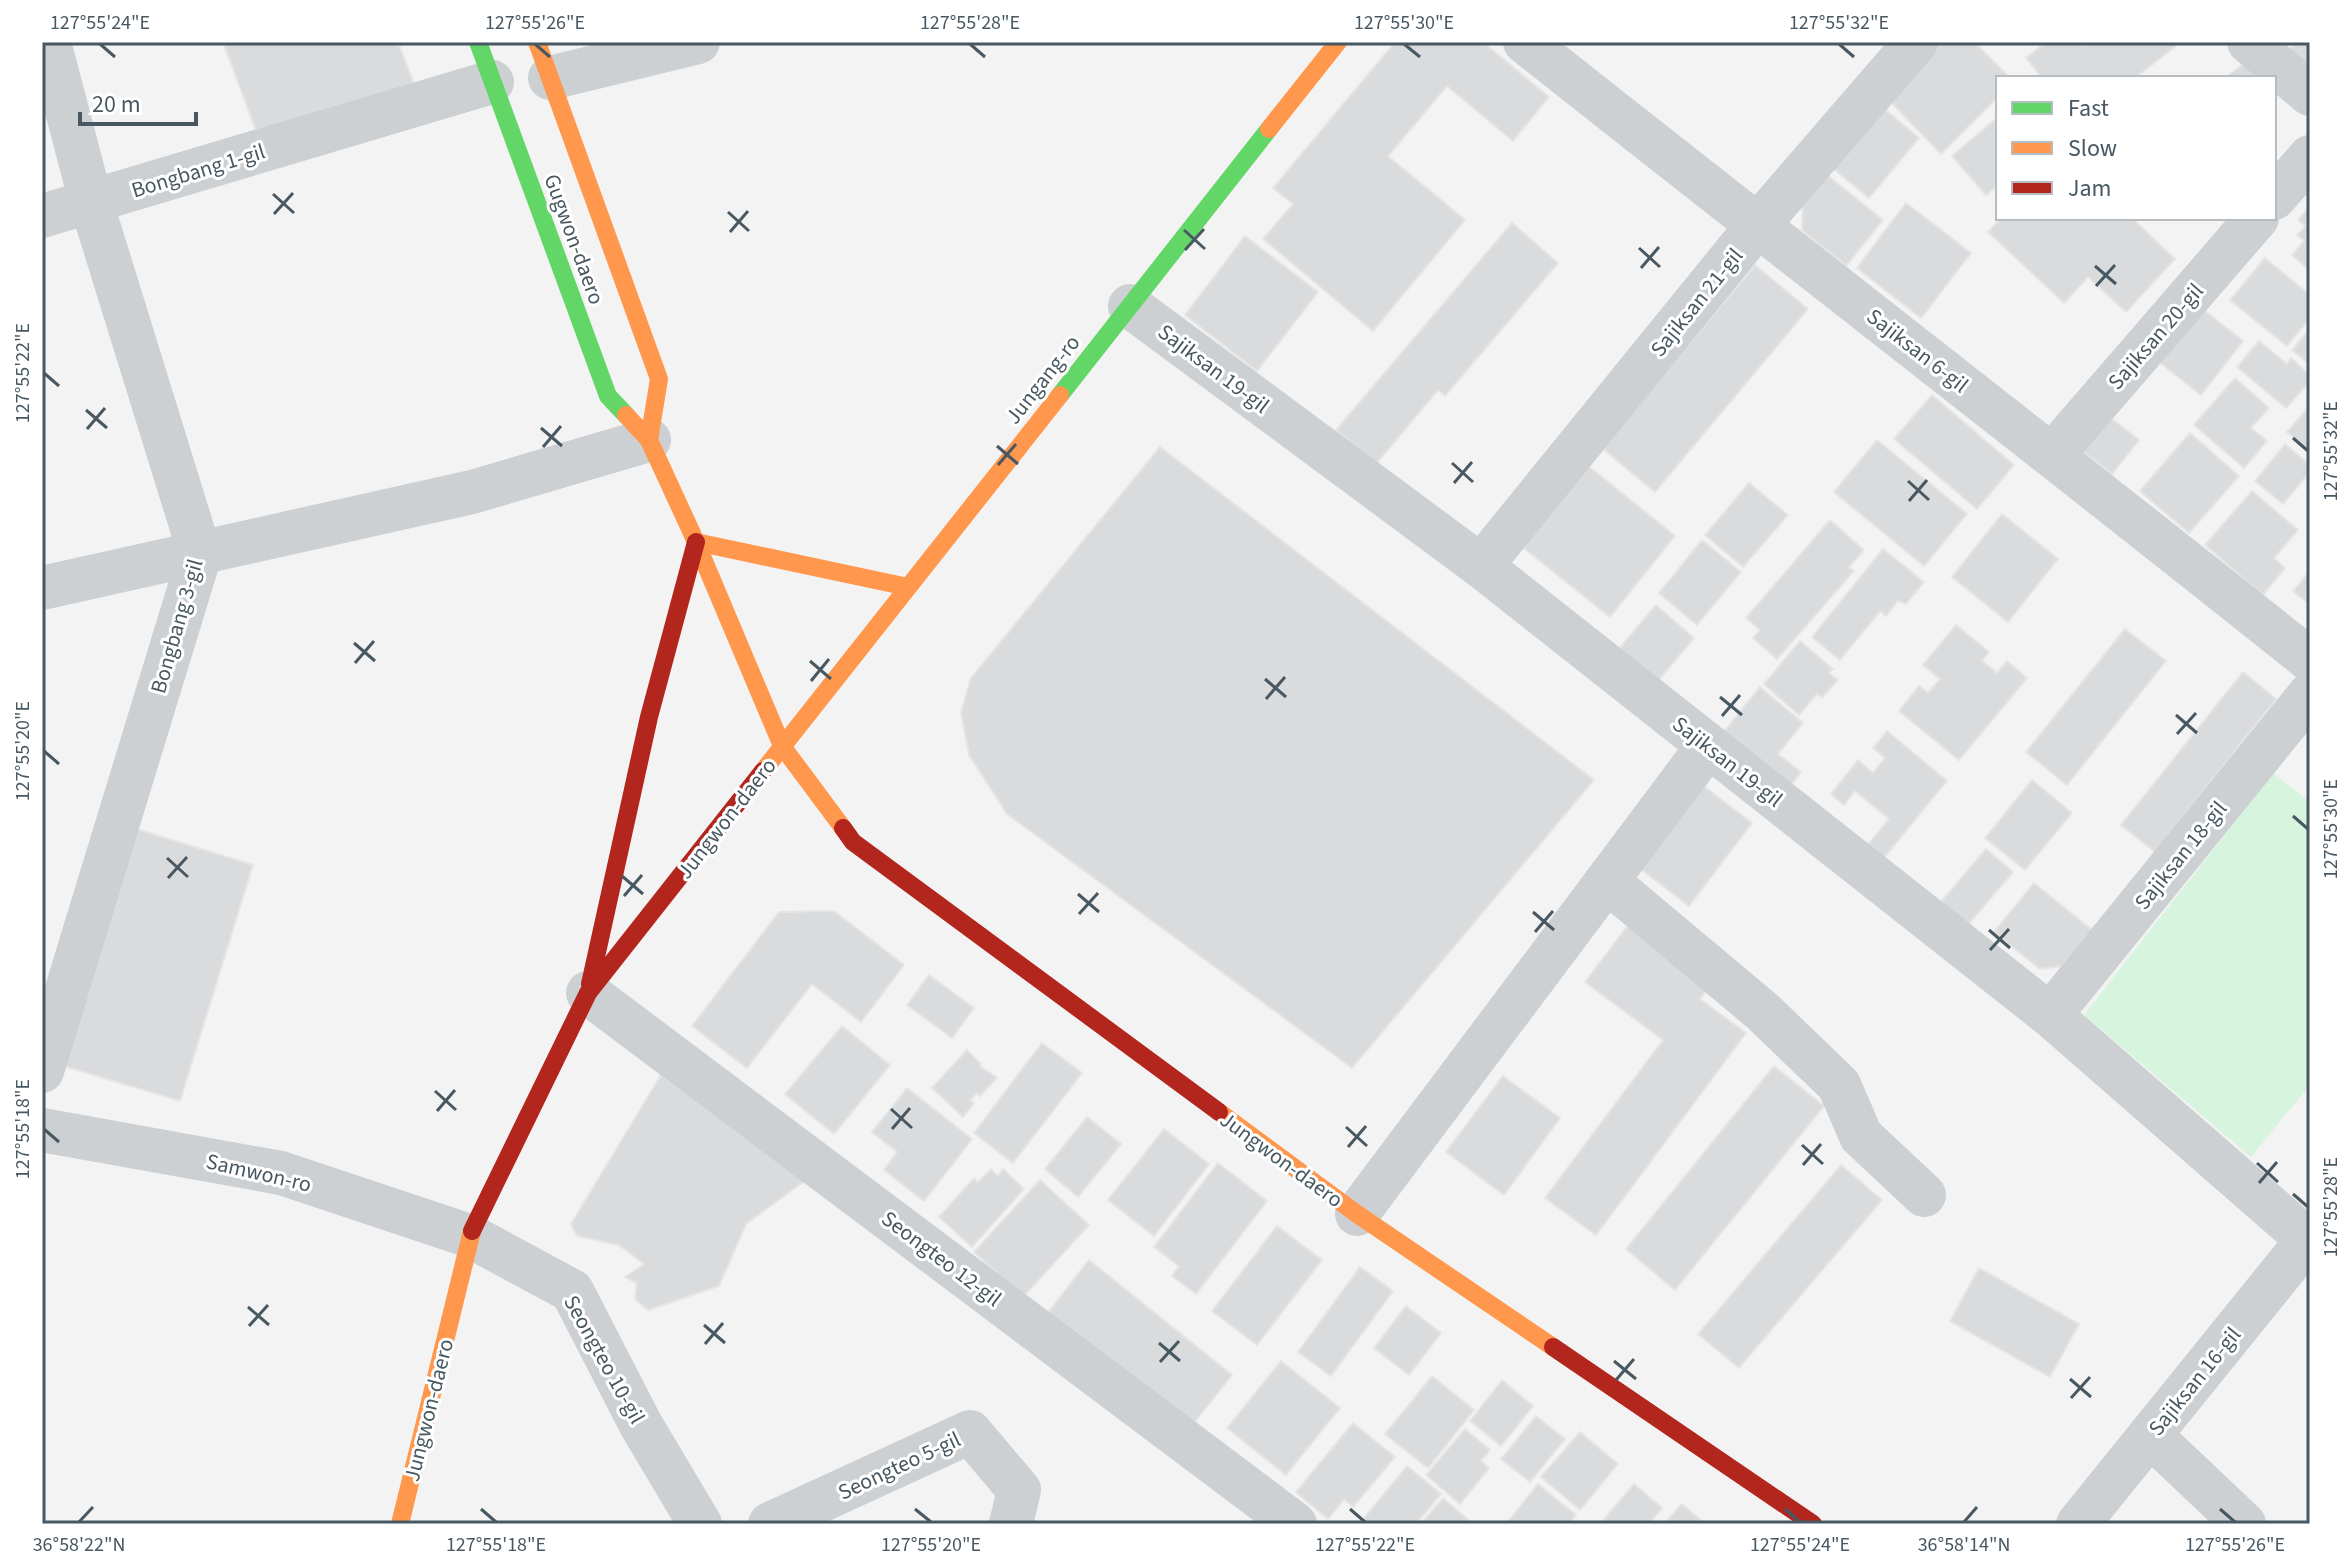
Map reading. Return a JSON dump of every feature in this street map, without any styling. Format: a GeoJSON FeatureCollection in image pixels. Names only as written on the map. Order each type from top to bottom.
{"type":"FeatureCollection","features":[{"type":"Feature","properties":{"kind":"street","name":"Bongbang 3-gil"},"geometry":{"type":"LineString","coordinates":[[42,1071],[200,554],[91,202],[49,42]]}},
{"type":"Feature","properties":{"kind":"street"},"geometry":{"type":"LineString","coordinates":[[543,60],[698,42]]}},
{"type":"Feature","properties":{"kind":"street","name":"Jungang-ro"},"geometry":{"type":"LineString","coordinates":[[782,746],[1338,42]]}},
{"type":"Feature","properties":{"kind":"street","name":"Sajiksan 6-gil"},"geometry":{"type":"LineString","coordinates":[[1525,42],[2053,454],[2310,660]]}},
{"type":"Feature","properties":{"kind":"street","name":"Sajiksan 21-gil"},"geometry":{"type":"LineString","coordinates":[[1481,566],[1757,226],[1916,42]]}},
{"type":"Feature","properties":{"kind":"street"},"geometry":{"type":"LineString","coordinates":[[2249,42],[2310,94]]}},
{"type":"Feature","properties":{"kind":"street","name":"Gugwon-daero"},"geometry":{"type":"LineString","coordinates":[[543,60],[659,379],[649,440]]}},
{"type":"Feature","properties":{"kind":"street","name":"Bongbang 1-gil"},"geometry":{"type":"LineString","coordinates":[[42,216],[91,202],[485,62]]}},
{"type":"Feature","properties":{"kind":"street","name":"Gugwon-daero"},"geometry":{"type":"LineString","coordinates":[[485,62],[608,396],[649,440],[696,542],[782,746]]}},
{"type":"Feature","properties":{"kind":"street"},"geometry":{"type":"LineString","coordinates":[[2276,196],[2310,157]]}},
{"type":"Feature","properties":{"kind":"street","name":"Sajiksan 20-gil"},"geometry":{"type":"LineString","coordinates":[[2053,454],[2255,220]]}},
{"type":"Feature","properties":{"kind":"street","name":"Sajiksan 19-gil"},"geometry":{"type":"LineString","coordinates":[[1130,306],[1481,566],[2050,1015],[2309,1238]]}},
{"type":"Feature","properties":{"kind":"street"},"geometry":{"type":"LineString","coordinates":[[42,588],[472,492],[649,440]]}},
{"type":"Feature","properties":{"kind":"street"},"geometry":{"type":"LineString","coordinates":[[588,993],[649,717],[696,542],[908,587]]}},
{"type":"Feature","properties":{"kind":"street","name":"Sajiksan 18-gil"},"geometry":{"type":"LineString","coordinates":[[2050,1015],[2310,694]]}},
{"type":"Feature","properties":{"kind":"street","name":"Jungwon-daero"},"geometry":{"type":"LineString","coordinates":[[400,1524],[470,1236],[588,993],[782,746],[853,842],[994,949],[1357,1214],[1813,1524]]}},
{"type":"Feature","properties":{"kind":"street","name":"Jungwon-daero"},"geometry":{"type":"LineString","coordinates":[[1357,1214],[1708,746]]}},
{"type":"Feature","properties":{"kind":"street"},"geometry":{"type":"LineString","coordinates":[[1607,881],[1762,1011],[1839,1085],[1861,1136],[1924,1195]]}},
{"type":"Feature","properties":{"kind":"street","name":"Seongteo 12-gil"},"geometry":{"type":"LineString","coordinates":[[588,993],[1271,1516]]}},
{"type":"Feature","properties":{"kind":"street","name":"Samwon-ro"},"geometry":{"type":"LineString","coordinates":[[42,1130],[281,1173],[470,1236]]}},
{"type":"Feature","properties":{"kind":"street","name":"Seongteo 10-gil"},"geometry":{"type":"LineString","coordinates":[[470,1236],[572,1291],[641,1425],[700,1524]]}},
{"type":"Feature","properties":{"kind":"street","name":"Sajiksan 16-gil"},"geometry":{"type":"LineString","coordinates":[[2078,1524],[2309,1238]]}},
{"type":"Feature","properties":{"kind":"street","name":"Seongteo 5-gil"},"geometry":{"type":"LineString","coordinates":[[770,1524],[970,1432],[1019,1490],[1011,1524]]}},
{"type":"Feature","properties":{"kind":"street"},"geometry":{"type":"LineString","coordinates":[[2150,1435],[2244,1524]]}},
{"type":"Feature","properties":{"kind":"green space"},"geometry":{"type":"Polygon","coordinates":[[[2273,773],[2310,802],[2310,1085],[2251,1157],[2084,1015],[2273,773]]]}},
{"type":"Feature","properties":{"kind":"building"},"geometry":{"type":"Polygon","coordinates":[[[223,42],[398,42],[414,84],[260,141],[223,42]]]}},
{"type":"Feature","properties":{"kind":"building"},"geometry":{"type":"Polygon","coordinates":[[[1395,42],[1483,42],[1549,97],[1513,141],[1447,86],[1388,156],[1465,220],[1373,331],[1263,239],[1293,204],[1273,188],[1395,42]]]}},
{"type":"Feature","properties":{"kind":"building"},"geometry":{"type":"Polygon","coordinates":[[[1935,42],[1974,42],[2008,76],[1996,76],[1996,99],[1941,154],[1883,94],[1935,42]]]}},
{"type":"Feature","properties":{"kind":"building"},"geometry":{"type":"Polygon","coordinates":[[[2046,42],[2083,42],[2086,46],[2091,42],[2175,42],[2177,45],[2138,76],[2040,76],[2026,58],[2046,42]]]}},
{"type":"Feature","properties":{"kind":"building"},"geometry":{"type":"Polygon","coordinates":[[[2296,42],[2310,42],[2310,71],[2287,52],[2296,42]]]}},
{"type":"Feature","properties":{"kind":"building"},"geometry":{"type":"Polygon","coordinates":[[[2245,63],[2255,76],[2228,76],[2245,63]]]}},
{"type":"Feature","properties":{"kind":"building"},"geometry":{"type":"Polygon","coordinates":[[[1880,105],[1919,138],[1869,198],[1830,166],[1880,105]]]}},
{"type":"Feature","properties":{"kind":"building"},"geometry":{"type":"Polygon","coordinates":[[[1996,119],[1996,187],[1986,195],[1952,156],[1996,119]]]}},
{"type":"Feature","properties":{"kind":"building"},"geometry":{"type":"Polygon","coordinates":[[[1822,171],[1883,220],[1846,266],[1802,230],[1803,195],[1822,171]]]}},
{"type":"Feature","properties":{"kind":"building"},"geometry":{"type":"Polygon","coordinates":[[[1906,203],[1971,253],[1921,318],[1857,268],[1906,203]]]}},
{"type":"Feature","properties":{"kind":"building"},"geometry":{"type":"Polygon","coordinates":[[[2310,206],[2308,269],[2292,255],[2304,241],[2297,235],[2305,226],[2298,220],[2310,206]]]}},
{"type":"Feature","properties":{"kind":"building"},"geometry":{"type":"Polygon","coordinates":[[[1999,220],[2134,220],[2175,259],[2126,312],[2088,277],[2064,303],[1988,232],[1999,220]]]}},
{"type":"Feature","properties":{"kind":"building"},"geometry":{"type":"Polygon","coordinates":[[[1512,223],[1558,263],[1445,396],[1438,390],[1376,464],[1336,430],[1512,223]]]}},
{"type":"Feature","properties":{"kind":"building"},"geometry":{"type":"Polygon","coordinates":[[[1245,236],[1318,292],[1257,371],[1185,315],[1245,236]]]}},
{"type":"Feature","properties":{"kind":"building"},"geometry":{"type":"Polygon","coordinates":[[[2265,258],[2310,295],[2310,318],[2287,346],[2230,300],[2265,258]]]}},
{"type":"Feature","properties":{"kind":"building"},"geometry":{"type":"Polygon","coordinates":[[[1755,265],[1808,309],[1655,492],[1602,448],[1755,265]]]}},
{"type":"Feature","properties":{"kind":"building"},"geometry":{"type":"Polygon","coordinates":[[[2200,307],[2243,341],[2201,395],[2158,361],[2200,307]]]}},
{"type":"Feature","properties":{"kind":"building"},"geometry":{"type":"Polygon","coordinates":[[[2310,329],[2310,365],[2292,350],[2310,329]]]}},
{"type":"Feature","properties":{"kind":"building"},"geometry":{"type":"Polygon","coordinates":[[[2259,341],[2287,364],[2291,358],[2310,375],[2310,381],[2286,408],[2237,367],[2259,341]]]}},
{"type":"Feature","properties":{"kind":"building"},"geometry":{"type":"Polygon","coordinates":[[[2235,378],[2269,408],[2251,428],[2267,441],[2244,468],[2194,425],[2235,378]]]}},
{"type":"Feature","properties":{"kind":"building"},"geometry":{"type":"Polygon","coordinates":[[[1932,395],[2014,465],[1977,509],[1894,439],[1932,395]]]}},
{"type":"Feature","properties":{"kind":"building"},"geometry":{"type":"Polygon","coordinates":[[[2310,405],[2310,452],[2287,432],[2310,405]]]}},
{"type":"Feature","properties":{"kind":"building"},"geometry":{"type":"Polygon","coordinates":[[[2106,414],[2139,440],[2112,474],[2079,448],[2106,414]]]}},
{"type":"Feature","properties":{"kind":"building"},"geometry":{"type":"Polygon","coordinates":[[[2190,433],[2239,476],[2189,533],[2140,491],[2190,433]]]}},
{"type":"Feature","properties":{"kind":"building"},"geometry":{"type":"Polygon","coordinates":[[[1877,440],[1967,514],[1924,566],[1834,492],[1877,440]]]}},
{"type":"Feature","properties":{"kind":"building"},"geometry":{"type":"Polygon","coordinates":[[[2285,444],[2310,465],[2310,472],[2283,504],[2255,481],[2285,444]]]}},
{"type":"Feature","properties":{"kind":"building"},"geometry":{"type":"Polygon","coordinates":[[[1160,447],[1594,780],[1352,1068],[1007,814],[969,755],[961,712],[971,678],[1160,447]]]}},
{"type":"Feature","properties":{"kind":"building"},"geometry":{"type":"Polygon","coordinates":[[[1586,464],[1675,536],[1610,617],[1520,545],[1586,464]]]}},
{"type":"Feature","properties":{"kind":"building"},"geometry":{"type":"Polygon","coordinates":[[[1749,483],[1788,515],[1743,567],[1705,535],[1749,483]]]}},
{"type":"Feature","properties":{"kind":"building"},"geometry":{"type":"Polygon","coordinates":[[[2252,491],[2298,530],[2274,558],[2285,568],[2263,595],[2205,545],[2252,491]]]}},
{"type":"Feature","properties":{"kind":"building"},"geometry":{"type":"Polygon","coordinates":[[[2002,514],[2058,559],[2008,622],[1952,577],[2002,514]]]}},
{"type":"Feature","properties":{"kind":"building"},"geometry":{"type":"Polygon","coordinates":[[[1830,520],[1864,550],[1849,567],[1854,571],[1777,659],[1753,638],[1760,630],[1746,618],[1830,520]]]}},
{"type":"Feature","properties":{"kind":"building"},"geometry":{"type":"Polygon","coordinates":[[[1702,540],[1741,572],[1697,625],[1659,593],[1702,540]]]}},
{"type":"Feature","properties":{"kind":"building"},"geometry":{"type":"Polygon","coordinates":[[[1883,549],[1924,582],[1906,604],[1898,601],[1886,616],[1880,611],[1840,660],[1812,637],[1883,549]]]}},
{"type":"Feature","properties":{"kind":"building"},"geometry":{"type":"Polygon","coordinates":[[[2310,571],[2310,605],[2293,591],[2310,571]]]}},
{"type":"Feature","properties":{"kind":"building"},"geometry":{"type":"Polygon","coordinates":[[[1656,605],[1694,638],[1656,683],[1618,650],[1656,605]]]}},
{"type":"Feature","properties":{"kind":"building"},"geometry":{"type":"Polygon","coordinates":[[[1956,625],[1989,652],[1982,661],[1997,673],[2007,661],[2027,678],[1959,760],[1899,711],[1919,686],[1928,693],[1940,679],[1923,665],[1956,625]]]}},
{"type":"Feature","properties":{"kind":"building"},"geometry":{"type":"Polygon","coordinates":[[[2125,629],[2166,661],[2067,785],[2026,752],[2125,629]]]}},
{"type":"Feature","properties":{"kind":"building"},"geometry":{"type":"Polygon","coordinates":[[[1800,641],[1833,669],[1829,673],[1838,680],[1822,698],[1817,694],[1799,715],[1764,684],[1800,641]]]}},
{"type":"Feature","properties":{"kind":"building"},"geometry":{"type":"Polygon","coordinates":[[[2243,672],[2276,699],[2155,852],[2121,825],[2243,672]]]}},
{"type":"Feature","properties":{"kind":"building"},"geometry":{"type":"Polygon","coordinates":[[[1760,687],[1803,723],[1778,754],[1801,772],[1784,794],[1717,740],[1760,687]]]}},
{"type":"Feature","properties":{"kind":"building"},"geometry":{"type":"Polygon","coordinates":[[[1887,731],[1947,781],[1882,860],[1866,847],[1889,819],[1855,791],[1844,805],[1831,794],[1858,760],[1873,773],[1885,758],[1873,748],[1887,731]]]}},
{"type":"Feature","properties":{"kind":"building"},"geometry":{"type":"Polygon","coordinates":[[[2032,780],[2072,813],[2025,870],[1985,838],[2032,780]]]}},
{"type":"Feature","properties":{"kind":"building"},"geometry":{"type":"Polygon","coordinates":[[[1701,784],[1752,823],[1689,906],[1638,867],[1701,784]]]}},
{"type":"Feature","properties":{"kind":"building"},"geometry":{"type":"Polygon","coordinates":[[[136,829],[253,865],[180,1101],[64,1066],[136,829]]]}},
{"type":"Feature","properties":{"kind":"building"},"geometry":{"type":"Polygon","coordinates":[[[1986,849],[2013,872],[1967,926],[1940,903],[1986,849]]]}},
{"type":"Feature","properties":{"kind":"building"},"geometry":{"type":"Polygon","coordinates":[[[2034,883],[2092,930],[2062,966],[2040,969],[1994,932],[2034,883]]]}},
{"type":"Feature","properties":{"kind":"building"},"geometry":{"type":"Polygon","coordinates":[[[834,911],[904,965],[861,1022],[812,984],[747,1068],[692,1026],[779,912],[834,911]]]}},
{"type":"Feature","properties":{"kind":"building"},"geometry":{"type":"Polygon","coordinates":[[[1632,920],[1714,980],[1700,999],[1746,1033],[1596,1235],[1545,1198],[1663,1040],[1585,982],[1632,920]]]}},
{"type":"Feature","properties":{"kind":"building"},"geometry":{"type":"Polygon","coordinates":[[[929,975],[974,1008],[952,1038],[907,1005],[929,975]]]}},
{"type":"Feature","properties":{"kind":"building"},"geometry":{"type":"Polygon","coordinates":[[[842,1026],[890,1065],[834,1134],[785,1094],[842,1026]]]}},
{"type":"Feature","properties":{"kind":"building"},"geometry":{"type":"Polygon","coordinates":[[[1042,1043],[1082,1073],[1013,1163],[974,1133],[1042,1043]]]}},
{"type":"Feature","properties":{"kind":"building"},"geometry":{"type":"Polygon","coordinates":[[[967,1050],[980,1066],[997,1078],[980,1096],[977,1093],[970,1100],[974,1103],[963,1117],[932,1088],[967,1050]]]}},
{"type":"Feature","properties":{"kind":"building"},"geometry":{"type":"Polygon","coordinates":[[[1774,1066],[1824,1106],[1675,1290],[1626,1249],[1774,1066]]]}},
{"type":"Feature","properties":{"kind":"building"},"geometry":{"type":"Polygon","coordinates":[[[661,1075],[806,1180],[746,1224],[719,1286],[648,1310],[635,1299],[637,1283],[625,1277],[644,1264],[619,1245],[577,1236],[571,1224],[661,1075]]]}},
{"type":"Feature","properties":{"kind":"building"},"geometry":{"type":"Polygon","coordinates":[[[1503,1076],[1560,1118],[1504,1195],[1446,1152],[1503,1076]]]}},
{"type":"Feature","properties":{"kind":"building"},"geometry":{"type":"Polygon","coordinates":[[[907,1088],[972,1139],[924,1201],[884,1170],[897,1152],[872,1132],[907,1088]]]}},
{"type":"Feature","properties":{"kind":"building"},"geometry":{"type":"Polygon","coordinates":[[[1087,1117],[1121,1144],[1078,1197],[1045,1169],[1087,1117]]]}},
{"type":"Feature","properties":{"kind":"building"},"geometry":{"type":"Polygon","coordinates":[[[1164,1129],[1209,1164],[1154,1236],[1108,1200],[1164,1129]]]}},
{"type":"Feature","properties":{"kind":"building"},"geometry":{"type":"Polygon","coordinates":[[[1218,1163],[1267,1201],[1196,1294],[1172,1276],[1179,1266],[1154,1247],[1218,1163]]]}},
{"type":"Feature","properties":{"kind":"building"},"geometry":{"type":"Polygon","coordinates":[[[1841,1165],[1882,1200],[1739,1368],[1698,1334],[1841,1165]]]}},
{"type":"Feature","properties":{"kind":"building"},"geometry":{"type":"Polygon","coordinates":[[[991,1169],[998,1176],[1003,1169],[1024,1189],[972,1247],[939,1217],[974,1178],[978,1182],[991,1169]]]}},
{"type":"Feature","properties":{"kind":"building"},"geometry":{"type":"Polygon","coordinates":[[[1040,1180],[1089,1225],[1023,1297],[974,1252],[1040,1180]]]}},
{"type":"Feature","properties":{"kind":"building"},"geometry":{"type":"Polygon","coordinates":[[[1277,1226],[1322,1260],[1257,1345],[1212,1311],[1277,1226]]]}},
{"type":"Feature","properties":{"kind":"building"},"geometry":{"type":"Polygon","coordinates":[[[1089,1260],[1232,1375],[1188,1430],[1046,1315],[1089,1260]]]}},
{"type":"Feature","properties":{"kind":"building"},"geometry":{"type":"Polygon","coordinates":[[[1360,1267],[1393,1291],[1331,1376],[1298,1352],[1360,1267]]]}},
{"type":"Feature","properties":{"kind":"building"},"geometry":{"type":"Polygon","coordinates":[[[1979,1268],[2079,1324],[2050,1377],[1950,1321],[1979,1268]]]}},
{"type":"Feature","properties":{"kind":"building"},"geometry":{"type":"Polygon","coordinates":[[[1406,1306],[1441,1333],[1409,1375],[1374,1348],[1406,1306]]]}},
{"type":"Feature","properties":{"kind":"building"},"geometry":{"type":"Polygon","coordinates":[[[1281,1361],[1340,1408],[1286,1475],[1227,1428],[1281,1361]]]}},
{"type":"Feature","properties":{"kind":"building"},"geometry":{"type":"Polygon","coordinates":[[[1432,1376],[1474,1410],[1428,1468],[1385,1434],[1432,1376]]]}},
{"type":"Feature","properties":{"kind":"building"},"geometry":{"type":"Polygon","coordinates":[[[1502,1380],[1533,1406],[1501,1446],[1470,1421],[1502,1380]]]}},
{"type":"Feature","properties":{"kind":"building"},"geometry":{"type":"Polygon","coordinates":[[[1536,1416],[1565,1439],[1530,1482],[1501,1459],[1536,1416]]]}},
{"type":"Feature","properties":{"kind":"building"},"geometry":{"type":"Polygon","coordinates":[[[1353,1423],[1395,1457],[1353,1507],[1344,1499],[1328,1519],[1296,1492],[1353,1423]]]}},
{"type":"Feature","properties":{"kind":"building"},"geometry":{"type":"Polygon","coordinates":[[[1465,1429],[1490,1450],[1481,1461],[1489,1468],[1460,1504],[1426,1475],[1465,1429]]]}},
{"type":"Feature","properties":{"kind":"building"},"geometry":{"type":"Polygon","coordinates":[[[1580,1432],[1618,1464],[1580,1510],[1541,1477],[1580,1432]]]}},
{"type":"Feature","properties":{"kind":"building"},"geometry":{"type":"Polygon","coordinates":[[[1407,1466],[1441,1494],[1416,1524],[1359,1524],[1407,1466]]]}},
{"type":"Feature","properties":{"kind":"building"},"geometry":{"type":"Polygon","coordinates":[[[1538,1484],[1576,1515],[1569,1524],[1506,1524],[1538,1484]]]}},
{"type":"Feature","properties":{"kind":"building"},"geometry":{"type":"Polygon","coordinates":[[[1634,1484],[1662,1508],[1649,1524],[1600,1524],[1634,1484]]]}},
{"type":"Feature","properties":{"kind":"building"},"geometry":{"type":"Polygon","coordinates":[[[1443,1498],[1473,1524],[1421,1524],[1443,1498]]]}},
{"type":"Feature","properties":{"kind":"building"},"geometry":{"type":"Polygon","coordinates":[[[1682,1504],[1705,1524],[1664,1524],[1682,1504]]]}},
{"type":"Feature","properties":{"kind":"traffic: fast"},"geometry":{"type":"LineString","coordinates":[[478,42],[608,396],[626,415]]}},
{"type":"Feature","properties":{"kind":"traffic: fast"},"geometry":{"type":"LineString","coordinates":[[1060,395],[1269,129]]}},
{"type":"Feature","properties":{"kind":"traffic: slow"},"geometry":{"type":"LineString","coordinates":[[537,42],[659,379],[649,440]]}},
{"type":"Feature","properties":{"kind":"traffic: slow"},"geometry":{"type":"LineString","coordinates":[[1269,129],[1338,42]]}},
{"type":"Feature","properties":{"kind":"traffic: slow"},"geometry":{"type":"LineString","coordinates":[[763,771],[1060,395]]}},
{"type":"Feature","properties":{"kind":"traffic: slow"},"geometry":{"type":"LineString","coordinates":[[626,415],[649,440],[696,542],[782,746],[843,828]]}},
{"type":"Feature","properties":{"kind":"traffic: slow"},"geometry":{"type":"LineString","coordinates":[[696,542],[908,587]]}},
{"type":"Feature","properties":{"kind":"traffic: slow"},"geometry":{"type":"LineString","coordinates":[[1219,1112],[1357,1214],[1553,1347]]}},
{"type":"Feature","properties":{"kind":"traffic: slow"},"geometry":{"type":"LineString","coordinates":[[400,1524],[472,1231]]}},
{"type":"Feature","properties":{"kind":"traffic: jam"},"geometry":{"type":"LineString","coordinates":[[590,984],[649,717],[696,542]]}},
{"type":"Feature","properties":{"kind":"traffic: jam"},"geometry":{"type":"LineString","coordinates":[[472,1231],[588,993],[763,771]]}},
{"type":"Feature","properties":{"kind":"traffic: jam"},"geometry":{"type":"LineString","coordinates":[[843,828],[853,842],[1219,1112]]}},
{"type":"Feature","properties":{"kind":"traffic: jam"},"geometry":{"type":"LineString","coordinates":[[1553,1347],[1813,1524]]}}]}
